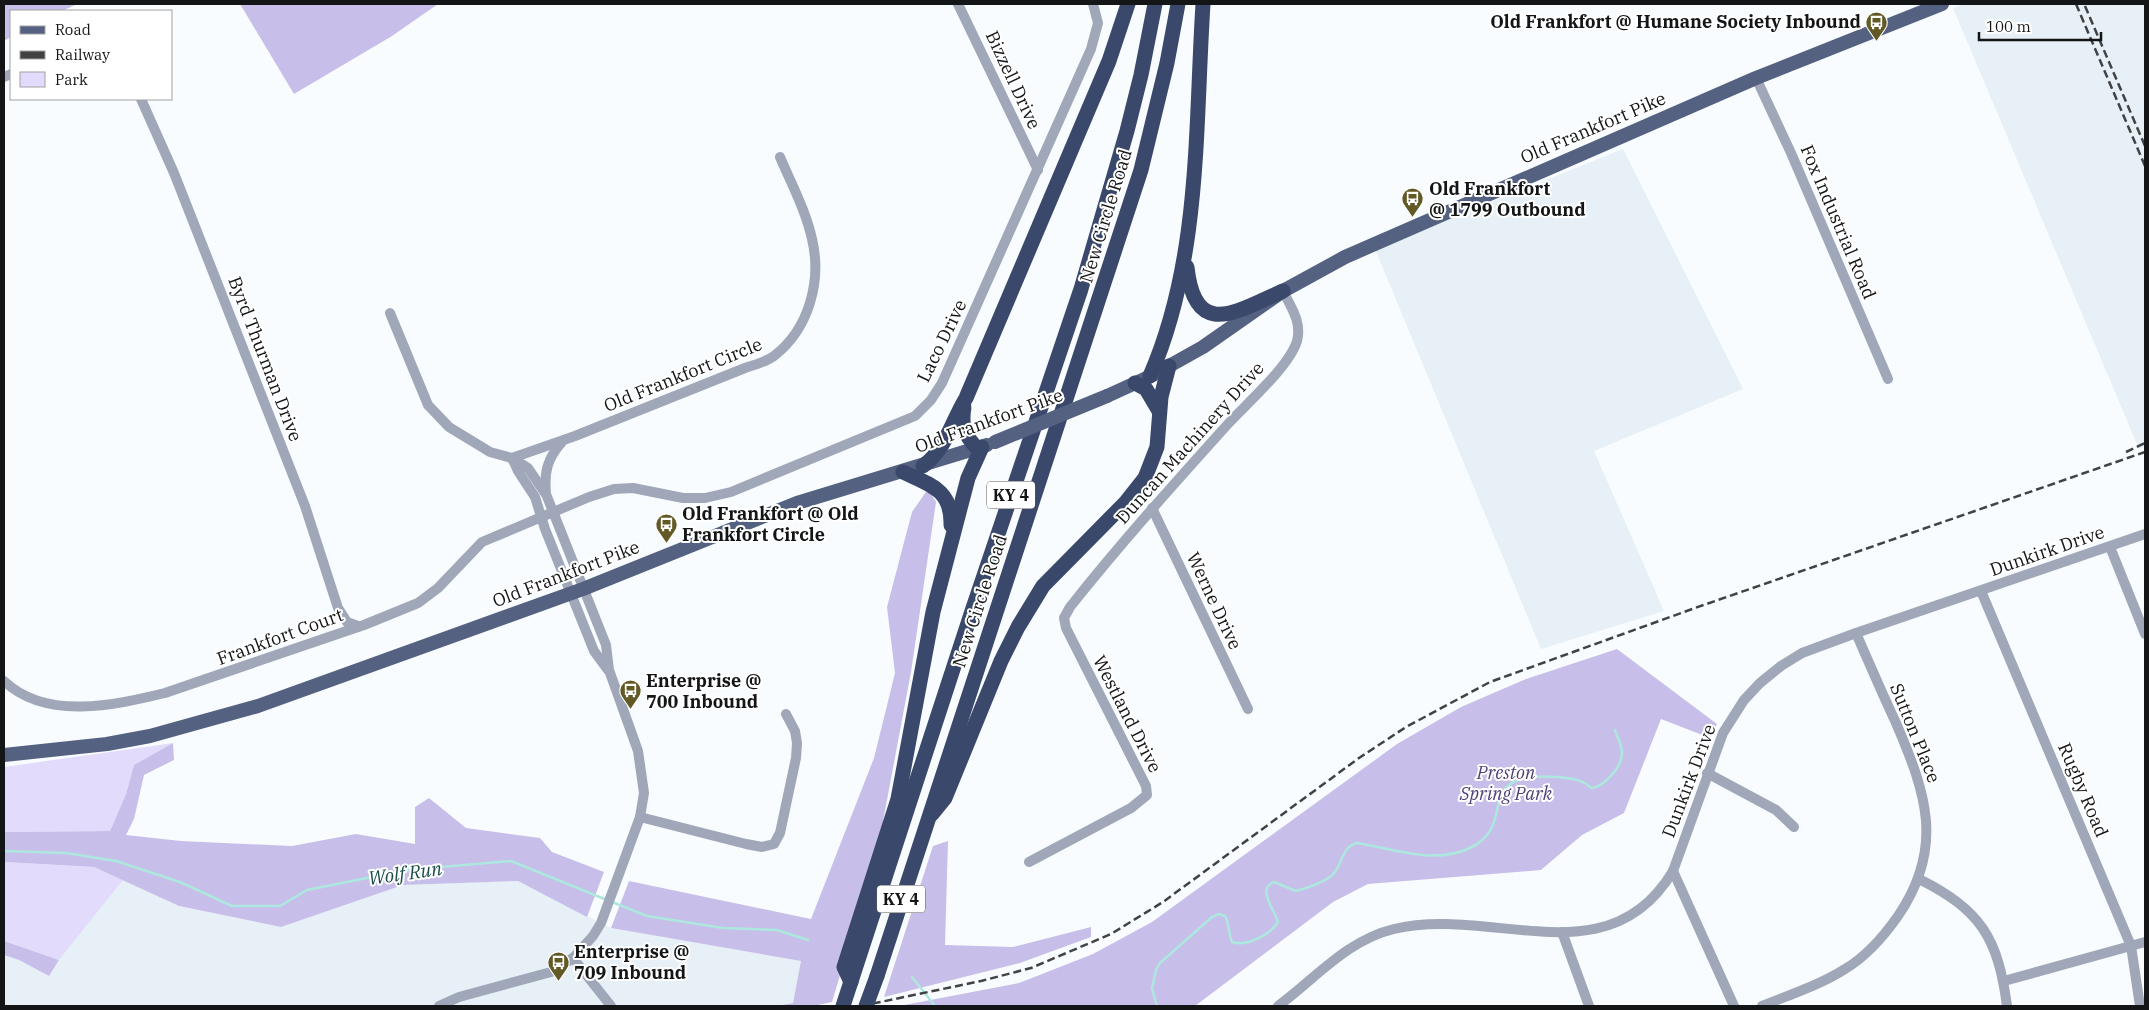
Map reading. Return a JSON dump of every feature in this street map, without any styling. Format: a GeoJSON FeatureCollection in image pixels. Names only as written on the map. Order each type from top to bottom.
{"type":"FeatureCollection","features":[{"type":"Feature","properties":{"kind":"highway"},"geometry":{"type":"LineString","coordinates":[[923,466],[935,457],[943,447],[966,398],[1109,61],[1128,4]]}},
{"type":"Feature","properties":{"kind":"highway","name":"New Circle Road"},"geometry":{"type":"LineString","coordinates":[[843,1006],[972,611],[1081,289],[1127,131],[1145,59],[1155,4]]}},
{"type":"Feature","properties":{"kind":"highway","name":"New Circle Road"},"geometry":{"type":"LineString","coordinates":[[866,1006],[1138,180],[1157,107],[1178,4]]}},
{"type":"Feature","properties":{"kind":"highway"},"geometry":{"type":"LineString","coordinates":[[1150,376],[1163,347],[1172,316],[1193,200],[1203,4]]}},
{"type":"Feature","properties":{"kind":"highway"},"geometry":{"type":"LineString","coordinates":[[1184,253],[1192,297],[1205,311],[1228,315],[1283,292]]}},
{"type":"Feature","properties":{"kind":"highway"},"geometry":{"type":"LineString","coordinates":[[926,821],[945,798],[1001,661],[1018,627],[1043,586],[1142,483],[1157,446],[1162,392],[1170,366]]}},
{"type":"Feature","properties":{"kind":"highway"},"geometry":{"type":"LineString","coordinates":[[1135,383],[1151,395],[1160,413]]}},
{"type":"Feature","properties":{"kind":"highway"},"geometry":{"type":"LineString","coordinates":[[851,982],[844,967],[898,798],[933,612],[951,536],[968,478],[985,446],[969,440],[962,425],[966,398]]}},
{"type":"Feature","properties":{"kind":"highway"},"geometry":{"type":"LineString","coordinates":[[903,472],[931,484],[947,500],[952,513],[951,536]]}},
{"type":"Feature","properties":{"kind":"main road","name":"Old Frankfort Pike"},"geometry":{"type":"LineString","coordinates":[[4,754],[107,744],[190,726],[306,690],[577,591],[797,503],[985,446],[1107,396],[1170,366],[1203,347],[1283,292],[1345,257],[1416,224],[1756,78],[1942,4]]}},
{"type":"Feature","properties":{"kind":"street","name":"Bizzell Drive"},"geometry":{"type":"LineString","coordinates":[[958,4],[1038,170]]}},
{"type":"Feature","properties":{"kind":"street","name":"Laco Drive"},"geometry":{"type":"LineString","coordinates":[[552,512],[614,489],[633,488],[683,498],[712,497],[737,489],[915,416],[931,400],[942,383],[1038,170],[1096,34],[1098,23],[1093,4]]}},
{"type":"Feature","properties":{"kind":"street","name":"Fox Industrial Road"},"geometry":{"type":"LineString","coordinates":[[1756,78],[1791,153],[1888,379]]}},
{"type":"Feature","properties":{"kind":"street","name":"Byrd Thurman Drive"},"geometry":{"type":"LineString","coordinates":[[142,100],[174,173],[302,498],[338,608],[347,622],[358,626]]}},
{"type":"Feature","properties":{"kind":"street","name":"Old Frankfort Circle"},"geometry":{"type":"LineString","coordinates":[[512,458],[562,441],[772,357],[791,340],[812,298],[816,260],[812,237],[780,157]]}},
{"type":"Feature","properties":{"kind":"street","name":"Duncan Machinery Drive"},"geometry":{"type":"LineString","coordinates":[[1070,607],[1152,508],[1261,389],[1291,352],[1297,342],[1299,330],[1297,318],[1283,292]]}},
{"type":"Feature","properties":{"kind":"street"},"geometry":{"type":"LineString","coordinates":[[390,313],[428,405],[449,427],[490,452],[512,458],[528,468],[546,494]]}},
{"type":"Feature","properties":{"kind":"street"},"geometry":{"type":"LineString","coordinates":[[562,441],[551,454],[545,470],[546,494],[577,591]]}},
{"type":"Feature","properties":{"kind":"street"},"geometry":{"type":"LineString","coordinates":[[440,1006],[466,995],[552,972],[573,958],[593,936],[606,910],[640,817],[644,793],[638,751],[609,670],[606,645],[577,591],[541,516],[533,492],[518,471],[512,458]]}},
{"type":"Feature","properties":{"kind":"street","name":"Werne Drive"},"geometry":{"type":"LineString","coordinates":[[1152,508],[1248,709]]}},
{"type":"Feature","properties":{"kind":"street","name":"Frankfort Court"},"geometry":{"type":"LineString","coordinates":[[4,681],[25,695],[43,702],[65,706],[131,701],[209,680],[418,603],[438,588],[482,542],[552,512]]}},
{"type":"Feature","properties":{"kind":"street","name":"Dunkirk Drive"},"geometry":{"type":"LineString","coordinates":[[1278,1006],[1350,949],[1379,934],[1394,929],[1442,926],[1562,932],[1608,927],[1625,920],[1651,901],[1673,871],[1707,773],[1732,717],[1760,683],[1802,653],[2145,534]]}},
{"type":"Feature","properties":{"kind":"street"},"geometry":{"type":"LineString","coordinates":[[2110,547],[2145,634]]}},
{"type":"Feature","properties":{"kind":"street","name":"Rugby Road"},"geometry":{"type":"LineString","coordinates":[[1981,590],[2131,946],[2140,1006]]}},
{"type":"Feature","properties":{"kind":"street","name":"Westland Drive"},"geometry":{"type":"LineString","coordinates":[[1029,862],[1131,808],[1147,794],[1146,786],[1066,628],[1064,618],[1070,607]]}},
{"type":"Feature","properties":{"kind":"street","name":"Sutton Place"},"geometry":{"type":"LineString","coordinates":[[1762,1006],[1845,969],[1861,957],[1890,926],[1919,879],[1926,835],[1926,806],[1917,772],[1856,633]]}},
{"type":"Feature","properties":{"kind":"street"},"geometry":{"type":"LineString","coordinates":[[640,817],[746,844],[762,847],[774,844],[780,833],[796,758],[795,731],[786,714]]}},
{"type":"Feature","properties":{"kind":"street"},"geometry":{"type":"LineString","coordinates":[[1707,773],[1776,810],[1794,827]]}},
{"type":"Feature","properties":{"kind":"street"},"geometry":{"type":"LineString","coordinates":[[1673,871],[1734,1006]]}},
{"type":"Feature","properties":{"kind":"street"},"geometry":{"type":"LineString","coordinates":[[1919,879],[1946,892],[1972,913],[1989,938],[2004,981],[2007,1006]]}},
{"type":"Feature","properties":{"kind":"street"},"geometry":{"type":"LineString","coordinates":[[1562,932],[1589,1006]]}},
{"type":"Feature","properties":{"kind":"street"},"geometry":{"type":"LineString","coordinates":[[2004,981],[2145,942]]}},
{"type":"Feature","properties":{"kind":"street"},"geometry":{"type":"LineString","coordinates":[[573,958],[611,1006]]}},
{"type":"Feature","properties":{"kind":"shaded area"},"geometry":{"type":"Polygon","coordinates":[[[1965,4],[2145,4],[2145,447],[2139,449],[1953,8],[1965,4]]]}},
{"type":"Feature","properties":{"kind":"shaded area"},"geometry":{"type":"Polygon","coordinates":[[[1623,149],[1743,389],[1594,451],[1664,611],[1541,649],[1375,249],[1623,149]]]}},
{"type":"Feature","properties":{"kind":"shaded area"},"geometry":{"type":"Polygon","coordinates":[[[123,880],[179,906],[281,927],[403,885],[518,881],[611,928],[802,961],[793,1003],[776,1006],[4,1006],[4,955],[19,960],[49,976],[59,960],[123,880]]]}},
{"type":"Feature","properties":{"kind":"green space"},"geometry":{"type":"Polygon","coordinates":[[[4,4],[77,4],[64,10],[10,10],[10,38],[4,41],[4,4]]]}},
{"type":"Feature","properties":{"kind":"green space"},"geometry":{"type":"Polygon","coordinates":[[[240,4],[438,4],[392,36],[294,94],[240,4]]]}},
{"type":"Feature","properties":{"kind":"green space"},"geometry":{"type":"Polygon","coordinates":[[[928,489],[936,502],[911,672],[878,848],[832,1002],[813,1006],[776,1006],[793,1003],[801,961],[611,928],[629,881],[811,919],[874,758],[895,673],[887,607],[912,512],[928,489]]]}},
{"type":"Feature","properties":{"kind":"green space","name":"Preston Spring Park"},"geometry":{"type":"Polygon","coordinates":[[[1617,649],[1717,724],[1710,738],[1661,719],[1624,813],[1582,835],[1541,870],[1368,884],[1333,902],[1195,1006],[899,1006],[1019,983],[1093,954],[1152,922],[1397,744],[1461,707],[1526,679],[1617,649]]]}},
{"type":"Feature","properties":{"kind":"green space"},"geometry":{"type":"Polygon","coordinates":[[[173,743],[134,765],[126,794],[110,831],[4,832],[4,767],[173,743]]]}},
{"type":"Feature","properties":{"kind":"green space"},"geometry":{"type":"Polygon","coordinates":[[[173,743],[174,760],[144,775],[134,819],[126,835],[181,841],[292,846],[356,834],[415,844],[415,807],[429,798],[466,828],[540,838],[552,852],[604,872],[587,917],[518,881],[403,885],[281,927],[179,906],[94,867],[4,862],[4,832],[110,831],[126,794],[134,765],[173,743]]]}},
{"type":"Feature","properties":{"kind":"green space"},"geometry":{"type":"Polygon","coordinates":[[[948,841],[945,945],[1013,947],[1091,927],[1091,937],[1020,963],[884,997],[933,846],[948,841]]]}},
{"type":"Feature","properties":{"kind":"green space"},"geometry":{"type":"Polygon","coordinates":[[[4,862],[94,867],[123,880],[59,960],[4,941],[4,862]]]}},
{"type":"Feature","properties":{"kind":"green space"},"geometry":{"type":"Polygon","coordinates":[[[4,941],[59,960],[49,976],[19,960],[4,955],[4,941]]]}},
{"type":"Feature","properties":{"kind":"waterway"},"geometry":{"type":"LineString","coordinates":[[1157,1006],[1152,989],[1156,970],[1160,963],[1212,917],[1219,914],[1225,916],[1232,942],[1244,943],[1257,939],[1278,922],[1268,900],[1267,890],[1269,885],[1274,882],[1296,891],[1322,881],[1334,873],[1347,849],[1357,843],[1400,852],[1428,855],[1456,853],[1470,848],[1484,838],[1492,826],[1504,791],[1513,782],[1529,777],[1556,777],[1580,781],[1591,788],[1607,780],[1616,770],[1622,753],[1615,730]]}},
{"type":"Feature","properties":{"kind":"waterway","name":"Wolf Run"},"geometry":{"type":"LineString","coordinates":[[4,851],[66,853],[116,861],[180,882],[232,906],[280,906],[307,890],[407,870],[511,861],[607,900]]}},
{"type":"Feature","properties":{"kind":"waterway","name":"Wolf Run"},"geometry":{"type":"LineString","coordinates":[[612,902],[647,916],[723,928],[777,930],[808,940]]}},
{"type":"Feature","properties":{"kind":"waterway","name":"Wolf Run"},"geometry":{"type":"LineString","coordinates":[[912,977],[935,1006]]}},
{"type":"Feature","properties":{"kind":"railway"},"geometry":{"type":"LineString","coordinates":[[2076,4],[2145,166]]}},
{"type":"Feature","properties":{"kind":"railway"},"geometry":{"type":"LineString","coordinates":[[2085,6],[2145,146]]}},
{"type":"Feature","properties":{"kind":"railway"},"geometry":{"type":"LineString","coordinates":[[2126,452],[2145,443]]}},
{"type":"Feature","properties":{"kind":"railway"},"geometry":{"type":"LineString","coordinates":[[861,1006],[981,981],[1031,968],[1111,934],[1163,902],[1359,758],[1406,727],[1490,682],[1695,608],[2145,452]]}},
{"type":"Feature","properties":{"kind":"place","name":"Old Frankfort @ Humane Society Inbound"},"geometry":{"type":"Point","coordinates":[1877,41]}},
{"type":"Feature","properties":{"kind":"place","name":"Old Frankfort @ 1799 Outbound"},"geometry":{"type":"Point","coordinates":[1413,218]}},
{"type":"Feature","properties":{"kind":"place","name":"Old Frankfort @ Old Frankfort Circle"},"geometry":{"type":"Point","coordinates":[666,543]}},
{"type":"Feature","properties":{"kind":"place","name":"Enterprise @ 700 Inbound"},"geometry":{"type":"Point","coordinates":[630,710]}},
{"type":"Feature","properties":{"kind":"place","name":"Enterprise @ 709 Inbound"},"geometry":{"type":"Point","coordinates":[558,981]}}]}
